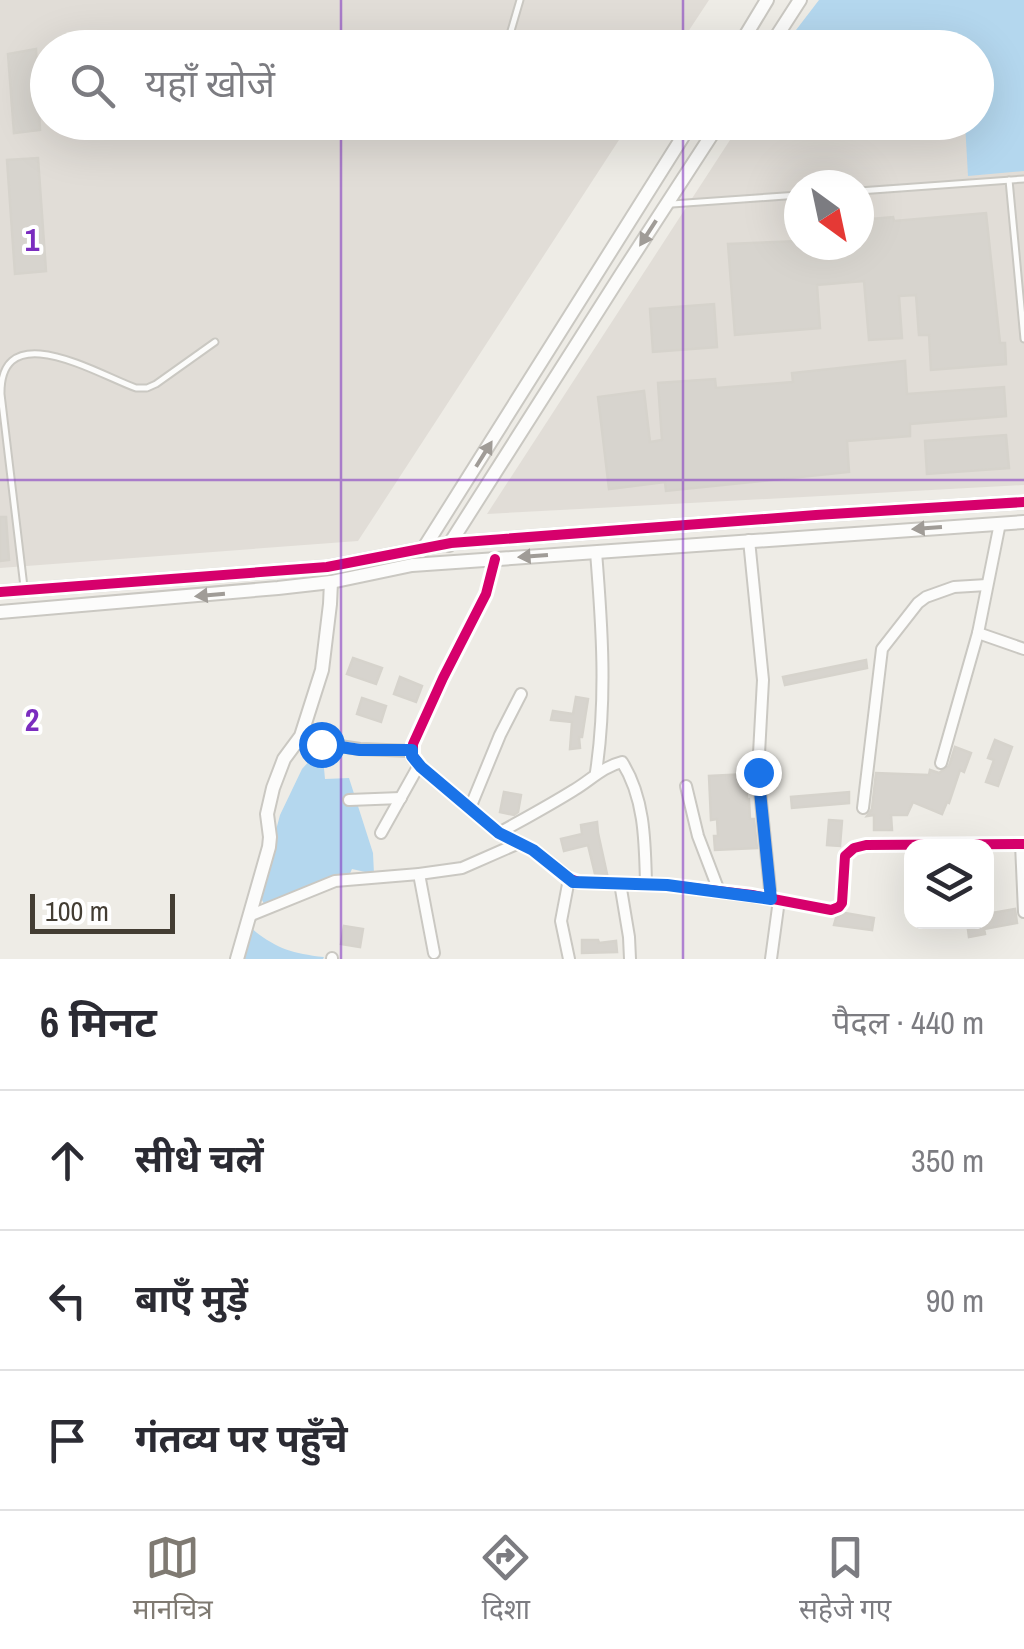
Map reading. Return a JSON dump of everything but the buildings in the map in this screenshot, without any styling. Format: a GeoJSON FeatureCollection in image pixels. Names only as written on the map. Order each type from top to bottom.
{"type":"FeatureCollection","features":[{"type":"Feature","properties":{"kind":"street"},"geometry":{"type":"LineString","coordinates":[[749,30],[767,0]]}},
{"type":"Feature","properties":{"kind":"street"},"geometry":{"type":"LineString","coordinates":[[781,30],[800,0]]}},
{"type":"Feature","properties":{"kind":"street"},"geometry":{"type":"LineString","coordinates":[[412,565],[681,140]]}},
{"type":"Feature","properties":{"kind":"street"},"geometry":{"type":"LineString","coordinates":[[438,563],[708,140]]}},
{"type":"Feature","properties":{"kind":"street"},"geometry":{"type":"LineString","coordinates":[[0,592],[327,566],[451,543],[1024,502]]}},
{"type":"Feature","properties":{"kind":"street"},"geometry":{"type":"LineString","coordinates":[[0,612],[239,593],[331,582],[412,565],[1024,522]]}},
{"type":"Feature","properties":{"kind":"street"},"geometry":{"type":"LineString","coordinates":[[940,762],[978,633],[1000,524]]}},
{"type":"Feature","properties":{"kind":"street"},"geometry":{"type":"LineString","coordinates":[[749,540],[763,680],[758,772],[775,900],[770,959]]}},
{"type":"Feature","properties":{"kind":"street"},"geometry":{"type":"LineString","coordinates":[[596,552],[604,652],[596,772]]}},
{"type":"Feature","properties":{"kind":"street"},"geometry":{"type":"LineString","coordinates":[[495,559],[486,594],[443,678],[412,756],[499,833],[533,850],[569,880],[719,891],[830,910],[839,907],[843,899],[845,856],[854,848],[1023,844],[1024,912]]}},
{"type":"Feature","properties":{"kind":"street"},"geometry":{"type":"LineString","coordinates":[[237,959],[270,841],[267,814],[273,788],[284,759],[297,744],[323,665],[331,582]]}},
{"type":"Feature","properties":{"kind":"street"},"geometry":{"type":"LineString","coordinates":[[863,808],[882,649],[926,596],[954,587],[987,584]]}},
{"type":"Feature","properties":{"kind":"street"},"geometry":{"type":"LineString","coordinates":[[978,633],[1024,649]]}},
{"type":"Feature","properties":{"kind":"street"},"geometry":{"type":"LineString","coordinates":[[470,808],[500,735],[522,694]]}},
{"type":"Feature","properties":{"kind":"street"},"geometry":{"type":"LineString","coordinates":[[297,744],[412,750]]}},
{"type":"Feature","properties":{"kind":"street"},"geometry":{"type":"LineString","coordinates":[[499,833],[588,781],[596,772],[622,762],[637,796],[645,832],[646,884]]}},
{"type":"Feature","properties":{"kind":"street"},"geometry":{"type":"LineString","coordinates":[[382,833],[419,765]]}},
{"type":"Feature","properties":{"kind":"street"},"geometry":{"type":"LineString","coordinates":[[686,786],[698,836],[719,891]]}},
{"type":"Feature","properties":{"kind":"street"},"geometry":{"type":"LineString","coordinates":[[349,800],[400,798]]}},
{"type":"Feature","properties":{"kind":"street"},"geometry":{"type":"LineString","coordinates":[[248,916],[335,881],[471,865],[520,843]]}},
{"type":"Feature","properties":{"kind":"street"},"geometry":{"type":"LineString","coordinates":[[420,874],[434,953]]}},
{"type":"Feature","properties":{"kind":"street"},"geometry":{"type":"LineString","coordinates":[[569,880],[561,921],[569,959]]}},
{"type":"Feature","properties":{"kind":"street"},"geometry":{"type":"LineString","coordinates":[[620,883],[630,959]]}},
{"type":"Feature","properties":{"kind":"lane"},"geometry":{"type":"LineString","coordinates":[[511,30],[520,0]]}},
{"type":"Feature","properties":{"kind":"lane"},"geometry":{"type":"LineString","coordinates":[[874,190],[1024,179]]}},
{"type":"Feature","properties":{"kind":"lane"},"geometry":{"type":"LineString","coordinates":[[1009,180],[1024,338]]}},
{"type":"Feature","properties":{"kind":"lane"},"geometry":{"type":"LineString","coordinates":[[642,206],[784,196]]}},
{"type":"Feature","properties":{"kind":"lane"},"geometry":{"type":"LineString","coordinates":[[24,590],[1,394],[1,378],[9,363],[20,356],[42,353],[63,357],[124,384],[147,388],[215,342]]}},
{"type":"Feature","properties":{"kind":"shaded area"},"geometry":{"type":"Polygon","coordinates":[[[0,0],[709,0],[689,30],[30,30],[30,140],[619,140],[358,541],[0,568],[0,0]]]}},
{"type":"Feature","properties":{"kind":"shaded area"},"geometry":{"type":"Polygon","coordinates":[[[1024,0],[1024,485],[487,514],[730,140],[994,140],[994,30],[875,30],[1024,0]]]}},
{"type":"Feature","properties":{"kind":"water"},"geometry":{"type":"Polygon","coordinates":[[[819,0],[1024,0],[1024,171],[968,176],[966,140],[994,140],[994,30],[796,30],[819,0]]]}},
{"type":"Feature","properties":{"kind":"water"},"geometry":{"type":"Polygon","coordinates":[[[322,747],[325,779],[349,778],[373,853],[374,874],[352,869],[347,880],[264,904],[259,894],[280,815],[302,769],[322,747]]]}},
{"type":"Feature","properties":{"kind":"water"},"geometry":{"type":"Polygon","coordinates":[[[251,928],[285,949],[324,957],[241,959],[251,928]]]}},
{"type":"Feature","properties":{"kind":"cycle path"},"geometry":{"type":"LineString","coordinates":[[0,592],[327,567],[451,543],[1024,502]]}},
{"type":"Feature","properties":{"kind":"cycle path"},"geometry":{"type":"LineString","coordinates":[[495,559],[486,594],[413,744],[413,756],[499,833],[533,850],[567,878],[752,895],[831,910],[842,903],[845,856],[854,848],[1024,844]]}},
{"type":"Feature","properties":{"kind":"route"},"geometry":{"type":"LineString","coordinates":[[321,744],[360,750],[412,750],[421,767],[499,833],[533,850],[573,882],[667,885],[771,899],[758,772]]}}]}
